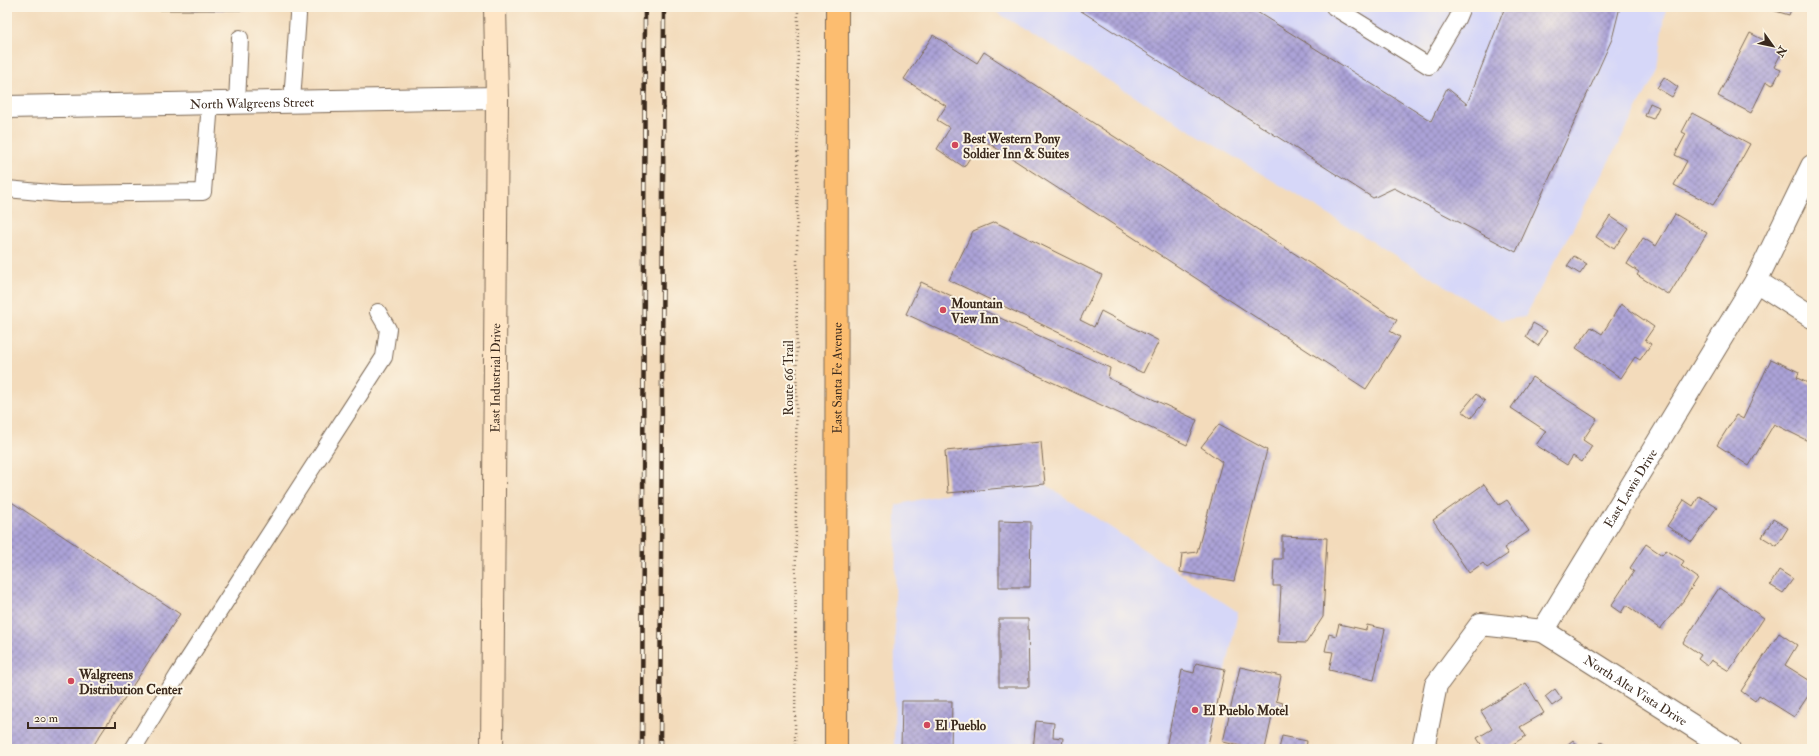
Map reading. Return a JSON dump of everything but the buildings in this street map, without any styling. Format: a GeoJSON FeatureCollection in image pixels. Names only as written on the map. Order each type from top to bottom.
{"type":"FeatureCollection","features":[{"type":"Feature","properties":{"kind":"main road","name":"East Santa Fe Avenue"},"geometry":{"type":"LineString","coordinates":[[836,749],[837,7]]}},
{"type":"Feature","properties":{"kind":"street","name":"East Industrial Drive"},"geometry":{"type":"LineString","coordinates":[[492,749],[497,98],[495,7]]}},
{"type":"Feature","properties":{"kind":"street","name":"North Walgreens Street"},"geometry":{"type":"LineString","coordinates":[[7,107],[497,98]]}},
{"type":"Feature","properties":{"kind":"street","name":"East Lewis Drive"},"geometry":{"type":"LineString","coordinates":[[1543,631],[1756,281],[1812,166]]}},
{"type":"Feature","properties":{"kind":"street"},"geometry":{"type":"LineString","coordinates":[[1756,281],[1812,317]]}},
{"type":"Feature","properties":{"kind":"street"},"geometry":{"type":"LineString","coordinates":[[1423,749],[1436,685],[1481,624],[1543,631]]}},
{"type":"Feature","properties":{"kind":"street","name":"North Alta Vista Drive"},"geometry":{"type":"LineString","coordinates":[[1543,631],[1729,749]]}},
{"type":"Feature","properties":{"kind":"lane"},"geometry":{"type":"LineString","coordinates":[[1334,7],[1429,66],[1457,19],[1462,7]]}},
{"type":"Feature","properties":{"kind":"lane"},"geometry":{"type":"LineString","coordinates":[[292,101],[298,15]]}},
{"type":"Feature","properties":{"kind":"lane"},"geometry":{"type":"LineString","coordinates":[[237,103],[240,38]]}},
{"type":"Feature","properties":{"kind":"lane"},"geometry":{"type":"LineString","coordinates":[[7,190],[60,194],[203,192],[210,103]]}},
{"type":"Feature","properties":{"kind":"lane"},"geometry":{"type":"LineString","coordinates":[[133,749],[178,676],[384,357],[388,329],[378,312]]}},
{"type":"Feature","properties":{"kind":"path","name":"Route 66 Trail"},"geometry":{"type":"LineString","coordinates":[[795,749],[798,7]]}},
{"type":"Feature","properties":{"kind":"shaded area"},"geometry":{"type":"Polygon","coordinates":[[[988,7],[1666,7],[1658,70],[1525,317],[1501,320],[988,7]]]}},
{"type":"Feature","properties":{"kind":"shaded area"},"geometry":{"type":"Polygon","coordinates":[[[1045,484],[1238,612],[1210,749],[894,749],[896,505],[948,493],[1045,484]]]}},
{"type":"Feature","properties":{"kind":"railway"},"geometry":{"type":"LineString","coordinates":[[642,749],[645,7]]}},
{"type":"Feature","properties":{"kind":"railway"},"geometry":{"type":"LineString","coordinates":[[660,749],[664,7]]}},
{"type":"Feature","properties":{"kind":"place","name":"Best Western Pony Soldier Inn & Suites"},"geometry":{"type":"Point","coordinates":[955,145]}},
{"type":"Feature","properties":{"kind":"place","name":"Mountain View Inn"},"geometry":{"type":"Point","coordinates":[943,310]}},
{"type":"Feature","properties":{"kind":"place","name":"Walgreens Distribution Center"},"geometry":{"type":"Point","coordinates":[71,681]}},
{"type":"Feature","properties":{"kind":"place","name":"El Pueblo Motel"},"geometry":{"type":"Point","coordinates":[1195,710]}},
{"type":"Feature","properties":{"kind":"place","name":"El Pueblo"},"geometry":{"type":"Point","coordinates":[927,725]}}]}
